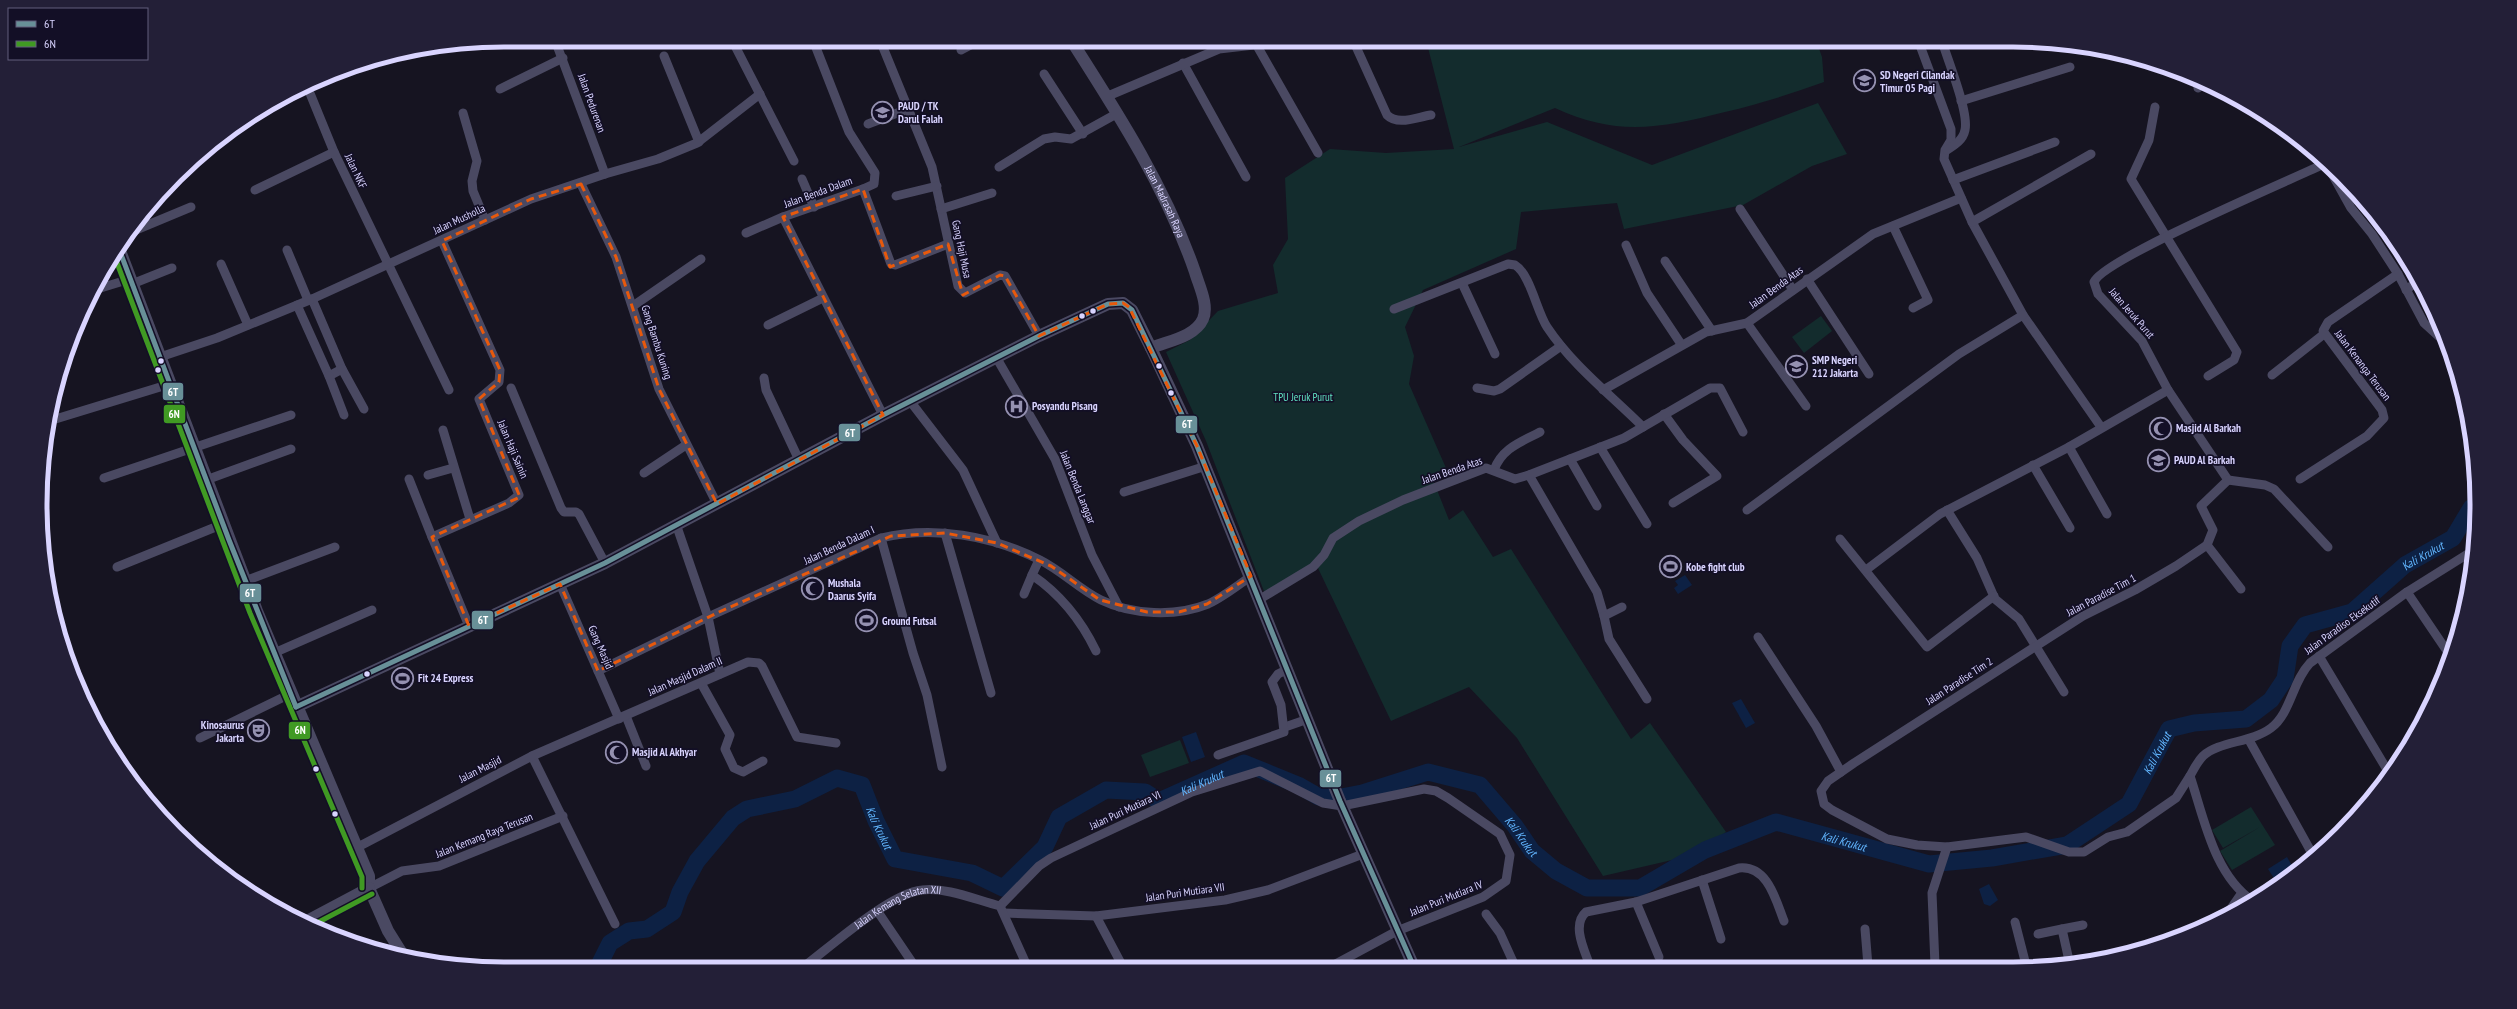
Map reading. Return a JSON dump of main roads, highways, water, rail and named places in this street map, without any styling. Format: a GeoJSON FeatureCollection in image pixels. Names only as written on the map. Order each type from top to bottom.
{"type":"FeatureCollection","features":[{"type":"Feature","properties":{"kind":"water"},"geometry":{"type":"Polygon","coordinates":[[[1685,575],[1692,585],[1678,594],[1674,588],[1678,585],[1675,581],[1685,575]]]}},
{"type":"Feature","properties":{"kind":"water"},"geometry":{"type":"Polygon","coordinates":[[[1741,699],[1755,723],[1746,728],[1732,703],[1741,699]]]}},
{"type":"Feature","properties":{"kind":"water"},"geometry":{"type":"Polygon","coordinates":[[[1196,732],[1205,757],[1191,762],[1182,737],[1196,732]]]}},
{"type":"Feature","properties":{"kind":"water"},"geometry":{"type":"Polygon","coordinates":[[[2287,857],[2292,866],[2275,879],[2268,869],[2287,857]]]}},
{"type":"Feature","properties":{"kind":"water"},"geometry":{"type":"Polygon","coordinates":[[[1989,884],[1998,900],[1990,906],[1984,904],[1979,889],[1989,884]]]}},
{"type":"Feature","properties":{"kind":"waterway","name":"Kali Krukut"},"geometry":{"type":"LineString","coordinates":[[600,962],[610,943],[629,931],[647,929],[673,912],[680,892],[697,861],[733,818],[747,809],[795,799],[837,778],[862,785],[876,821],[895,859],[972,873],[1003,888],[1045,847],[1059,817],[1106,790],[1145,792],[1159,801],[1244,763],[1298,785],[1319,797],[1341,797],[1362,793],[1428,772],[1480,785],[1515,826],[1532,851],[1556,871],[1587,888],[1640,888],[1705,850],[1776,822],[1929,864],[1992,858],[2067,845],[2129,804],[2169,729],[2194,723],[2246,719],[2271,700],[2285,679],[2290,646],[2305,625],[2352,612],[2405,565],[2453,538],[2470,510]]}},
{"type":"Feature","properties":{"kind":"place","name":"SD Negeri Cilandak Timur 05 Pagi"},"geometry":{"type":"Point","coordinates":[1864,81]}},
{"type":"Feature","properties":{"kind":"place","name":"PAUD / TK Darul Falah"},"geometry":{"type":"Point","coordinates":[882,112]}},
{"type":"Feature","properties":{"kind":"place","name":"SMP Negeri 212 Jakarta"},"geometry":{"type":"Point","coordinates":[1796,366]}},
{"type":"Feature","properties":{"kind":"place","name":"Posyandu Pisang"},"geometry":{"type":"Point","coordinates":[1016,406]}},
{"type":"Feature","properties":{"kind":"place","name":"Masjid Al Barkah"},"geometry":{"type":"Point","coordinates":[2160,428]}},
{"type":"Feature","properties":{"kind":"place","name":"PAUD Al Barkah"},"geometry":{"type":"Point","coordinates":[2158,460]}},
{"type":"Feature","properties":{"kind":"place","name":"Kobe fight club"},"geometry":{"type":"Point","coordinates":[1670,567]}},
{"type":"Feature","properties":{"kind":"place","name":"Mushala Daarus Syifa"},"geometry":{"type":"Point","coordinates":[813,589]}},
{"type":"Feature","properties":{"kind":"place","name":"Ground Futsal"},"geometry":{"type":"Point","coordinates":[867,621]}},
{"type":"Feature","properties":{"kind":"place","name":"Fit 24 Express"},"geometry":{"type":"Point","coordinates":[403,678]}},
{"type":"Feature","properties":{"kind":"place","name":"Kinosaurus Jakarta"},"geometry":{"type":"Point","coordinates":[259,731]}},
{"type":"Feature","properties":{"kind":"place","name":"Masjid Al Akhyar"},"geometry":{"type":"Point","coordinates":[616,752]}},
{"type":"Feature","properties":{"kind":"park label","name":"TPU Jeruk Purut"},"geometry":{"type":"Point","coordinates":[1303,397]}}]}
